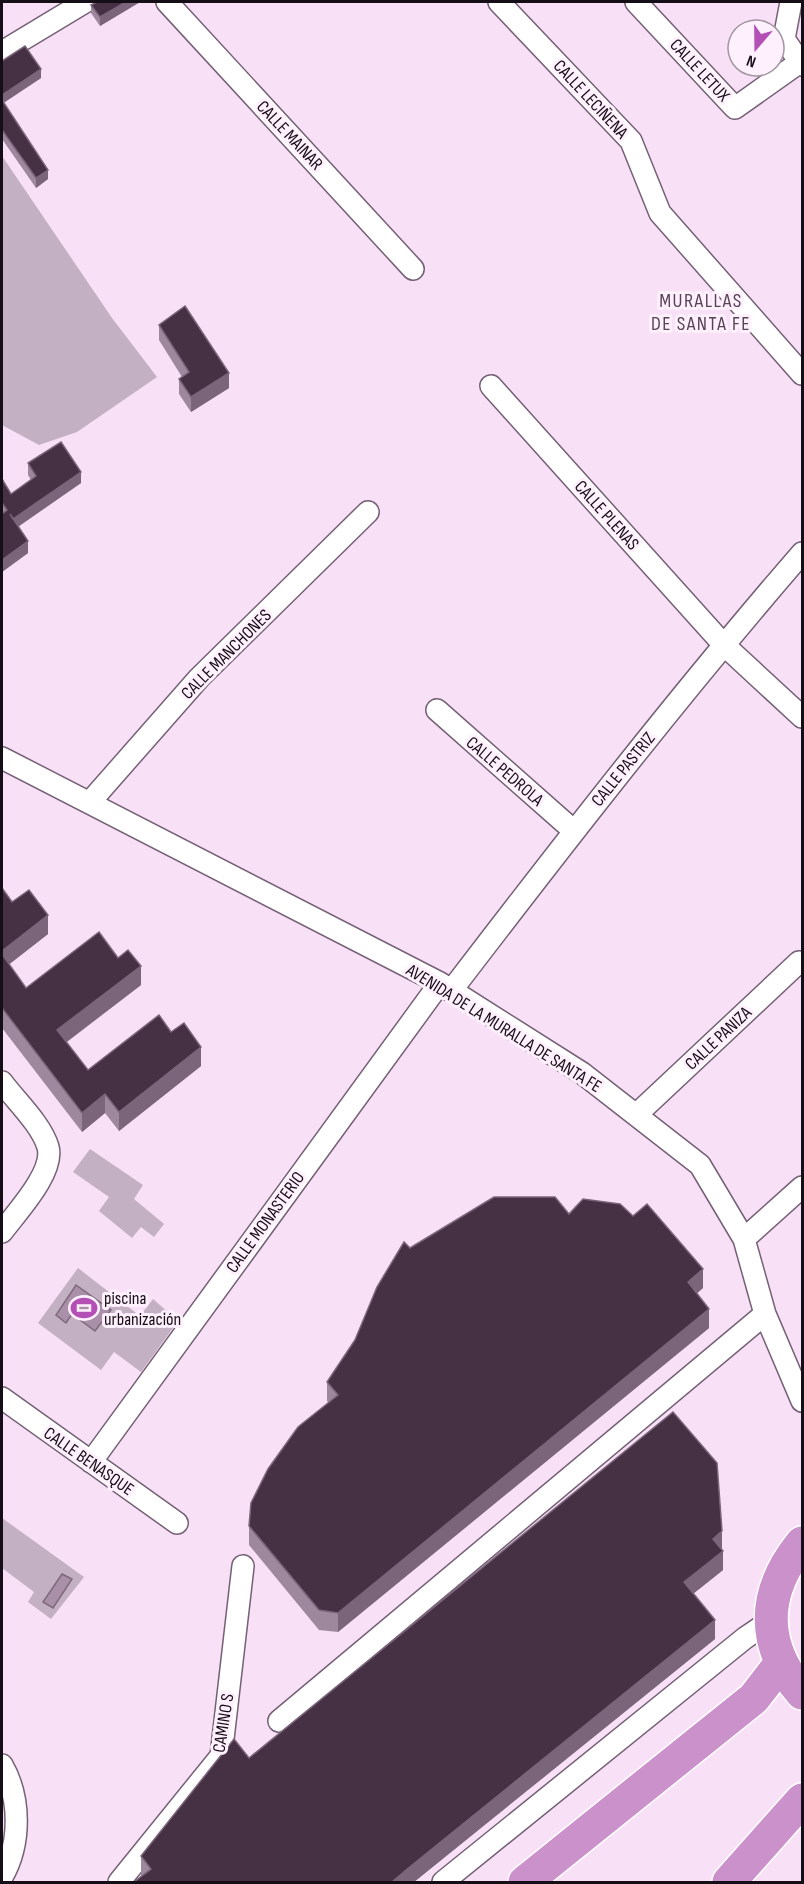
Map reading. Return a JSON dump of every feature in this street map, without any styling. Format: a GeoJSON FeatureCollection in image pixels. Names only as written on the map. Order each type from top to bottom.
{"type":"FeatureCollection","features":[{"type":"Feature","properties":{"kind":"highway"},"geometry":{"type":"LineString","coordinates":[[802,1543],[778,1581],[770,1622],[781,1663],[802,1693]]}},
{"type":"Feature","properties":{"kind":"highway"},"geometry":{"type":"LineString","coordinates":[[525,1882],[754,1698],[781,1663]]}},
{"type":"Feature","properties":{"kind":"highway"},"geometry":{"type":"LineString","coordinates":[[729,1882],[802,1800]]}},
{"type":"Feature","properties":{"kind":"street"},"geometry":{"type":"LineString","coordinates":[[2,52],[85,2]]}},
{"type":"Feature","properties":{"kind":"street","name":"CALLE MAINAR"},"geometry":{"type":"LineString","coordinates":[[167,2],[413,269]]}},
{"type":"Feature","properties":{"kind":"street","name":"CALLE LECIÑENA"},"geometry":{"type":"LineString","coordinates":[[499,2],[631,141],[660,213],[802,374]]}},
{"type":"Feature","properties":{"kind":"street","name":"CALLE LETUX"},"geometry":{"type":"LineString","coordinates":[[636,2],[735,108],[801,63]]}},
{"type":"Feature","properties":{"kind":"street"},"geometry":{"type":"LineString","coordinates":[[791,2],[784,39],[801,63]]}},
{"type":"Feature","properties":{"kind":"street","name":"CALLE PLENAS"},"geometry":{"type":"LineString","coordinates":[[491,386],[723,644],[802,717]]}},
{"type":"Feature","properties":{"kind":"street","name":"CALLE MANCHONES"},"geometry":{"type":"LineString","coordinates":[[90,802],[199,678],[368,512]]}},
{"type":"Feature","properties":{"kind":"street","name":"CALLE PASTRIZ"},"geometry":{"type":"LineString","coordinates":[[446,987],[723,644],[802,553]]}},
{"type":"Feature","properties":{"kind":"street","name":"CALLE PEDROLA"},"geometry":{"type":"LineString","coordinates":[[437,710],[574,831]]}},
{"type":"Feature","properties":{"kind":"street","name":"AVENIDA DE LA MURALLA DE SANTA FE"},"geometry":{"type":"LineString","coordinates":[[2,758],[446,987],[582,1073],[700,1165],[744,1239],[765,1314],[802,1401]]}},
{"type":"Feature","properties":{"kind":"street","name":"CALLE PANIZA"},"geometry":{"type":"LineString","coordinates":[[636,1115],[799,962]]}},
{"type":"Feature","properties":{"kind":"street","name":"CALLE MONASTERIO"},"geometry":{"type":"LineString","coordinates":[[91,1462],[446,987]]}},
{"type":"Feature","properties":{"kind":"street"},"geometry":{"type":"LineString","coordinates":[[2,1082],[41,1134],[49,1149],[47,1165],[42,1178],[2,1232]]}},
{"type":"Feature","properties":{"kind":"street"},"geometry":{"type":"LineString","coordinates":[[744,1239],[802,1187]]}},
{"type":"Feature","properties":{"kind":"street"},"geometry":{"type":"LineString","coordinates":[[279,1721],[765,1314]]}},
{"type":"Feature","properties":{"kind":"street","name":"CALLE BENASQUE"},"geometry":{"type":"LineString","coordinates":[[2,1398],[177,1523]]}},
{"type":"Feature","properties":{"kind":"street","name":"CAMINO S"},"geometry":{"type":"LineString","coordinates":[[119,1882],[221,1756],[243,1566]]}},
{"type":"Feature","properties":{"kind":"street"},"geometry":{"type":"LineString","coordinates":[[442,1882],[745,1638],[770,1622]]}},
{"type":"Feature","properties":{"kind":"street"},"geometry":{"type":"LineString","coordinates":[[2,1765],[14,1797],[14,1846],[2,1876]]}},
{"type":"Feature","properties":{"kind":"shaded area"},"geometry":{"type":"Polygon","coordinates":[[[2,156],[112,318],[157,377],[77,432],[39,445],[2,425],[2,156]]]}},
{"type":"Feature","properties":{"kind":"shaded area"},"geometry":{"type":"Polygon","coordinates":[[[90,1149],[143,1185],[134,1199],[164,1224],[154,1237],[141,1227],[132,1238],[99,1211],[109,1197],[73,1172],[90,1149]]]}},
{"type":"Feature","properties":{"kind":"shaded area"},"geometry":{"type":"Polygon","coordinates":[[[78,1268],[140,1316],[153,1299],[178,1321],[141,1372],[114,1352],[101,1370],[38,1323],[78,1268]]]}},
{"type":"Feature","properties":{"kind":"shaded area","name":"piscina urbanización"},"geometry":{"type":"Polygon","coordinates":[[[76,1285],[111,1310],[95,1331],[72,1314],[66,1323],[56,1315],[76,1285]]]}},
{"type":"Feature","properties":{"kind":"shaded area"},"geometry":{"type":"Polygon","coordinates":[[[2,1518],[84,1577],[51,1619],[28,1602],[34,1592],[2,1568],[2,1518]]]}},
{"type":"Feature","properties":{"kind":"shaded area"},"geometry":{"type":"Polygon","coordinates":[[[62,1574],[72,1579],[53,1608],[43,1602],[62,1574]]]}},
{"type":"Feature","properties":{"kind":"building"},"geometry":{"type":"Polygon","coordinates":[[[97,2],[126,2],[100,17],[91,5],[97,2]]]}},
{"type":"Feature","properties":{"kind":"building"},"geometry":{"type":"Polygon","coordinates":[[[25,46],[41,69],[2,95],[2,61],[25,46]]]}},
{"type":"Feature","properties":{"kind":"building"},"geometry":{"type":"Polygon","coordinates":[[[2,100],[48,170],[36,178],[2,130],[2,100]]]}},
{"type":"Feature","properties":{"kind":"building"},"geometry":{"type":"Polygon","coordinates":[[[185,306],[229,373],[191,397],[179,379],[189,372],[159,325],[185,306]]]}},
{"type":"Feature","properties":{"kind":"building"},"geometry":{"type":"Polygon","coordinates":[[[61,442],[81,472],[13,519],[28,541],[2,560],[2,514],[7,510],[2,503],[2,479],[11,494],[36,476],[28,463],[61,442]]]}},
{"type":"Feature","properties":{"kind":"building"},"geometry":{"type":"Polygon","coordinates":[[[2,888],[12,902],[29,890],[48,915],[2,951],[2,888]]]}},
{"type":"Feature","properties":{"kind":"building"},"geometry":{"type":"Polygon","coordinates":[[[99,932],[118,958],[128,950],[141,966],[57,1030],[88,1070],[159,1015],[171,1032],[184,1023],[201,1047],[119,1112],[105,1094],[82,1113],[2,1008],[2,954],[26,988],[99,932]]]}},
{"type":"Feature","properties":{"kind":"building"},"geometry":{"type":"Polygon","coordinates":[[[494,1197],[555,1197],[569,1214],[583,1199],[620,1204],[633,1216],[647,1204],[703,1269],[688,1282],[709,1309],[338,1613],[319,1610],[249,1526],[251,1503],[268,1469],[298,1427],[338,1395],[327,1382],[355,1340],[377,1287],[404,1242],[410,1248],[494,1197]]]}},
{"type":"Feature","properties":{"kind":"building"},"geometry":{"type":"Polygon","coordinates":[[[673,1412],[717,1463],[722,1531],[713,1539],[723,1551],[684,1582],[715,1620],[392,1882],[134,1882],[151,1869],[141,1856],[234,1739],[249,1758],[673,1412]]]}},
{"type":"Feature","properties":{"kind":"place","name":"piscina urbanización"},"geometry":{"type":"Point","coordinates":[84,1308]}},
{"type":"Feature","properties":{"kind":"district","name":"MURALLAS DE SANTA FE"},"geometry":{"type":"Point","coordinates":[701,312]}}]}
